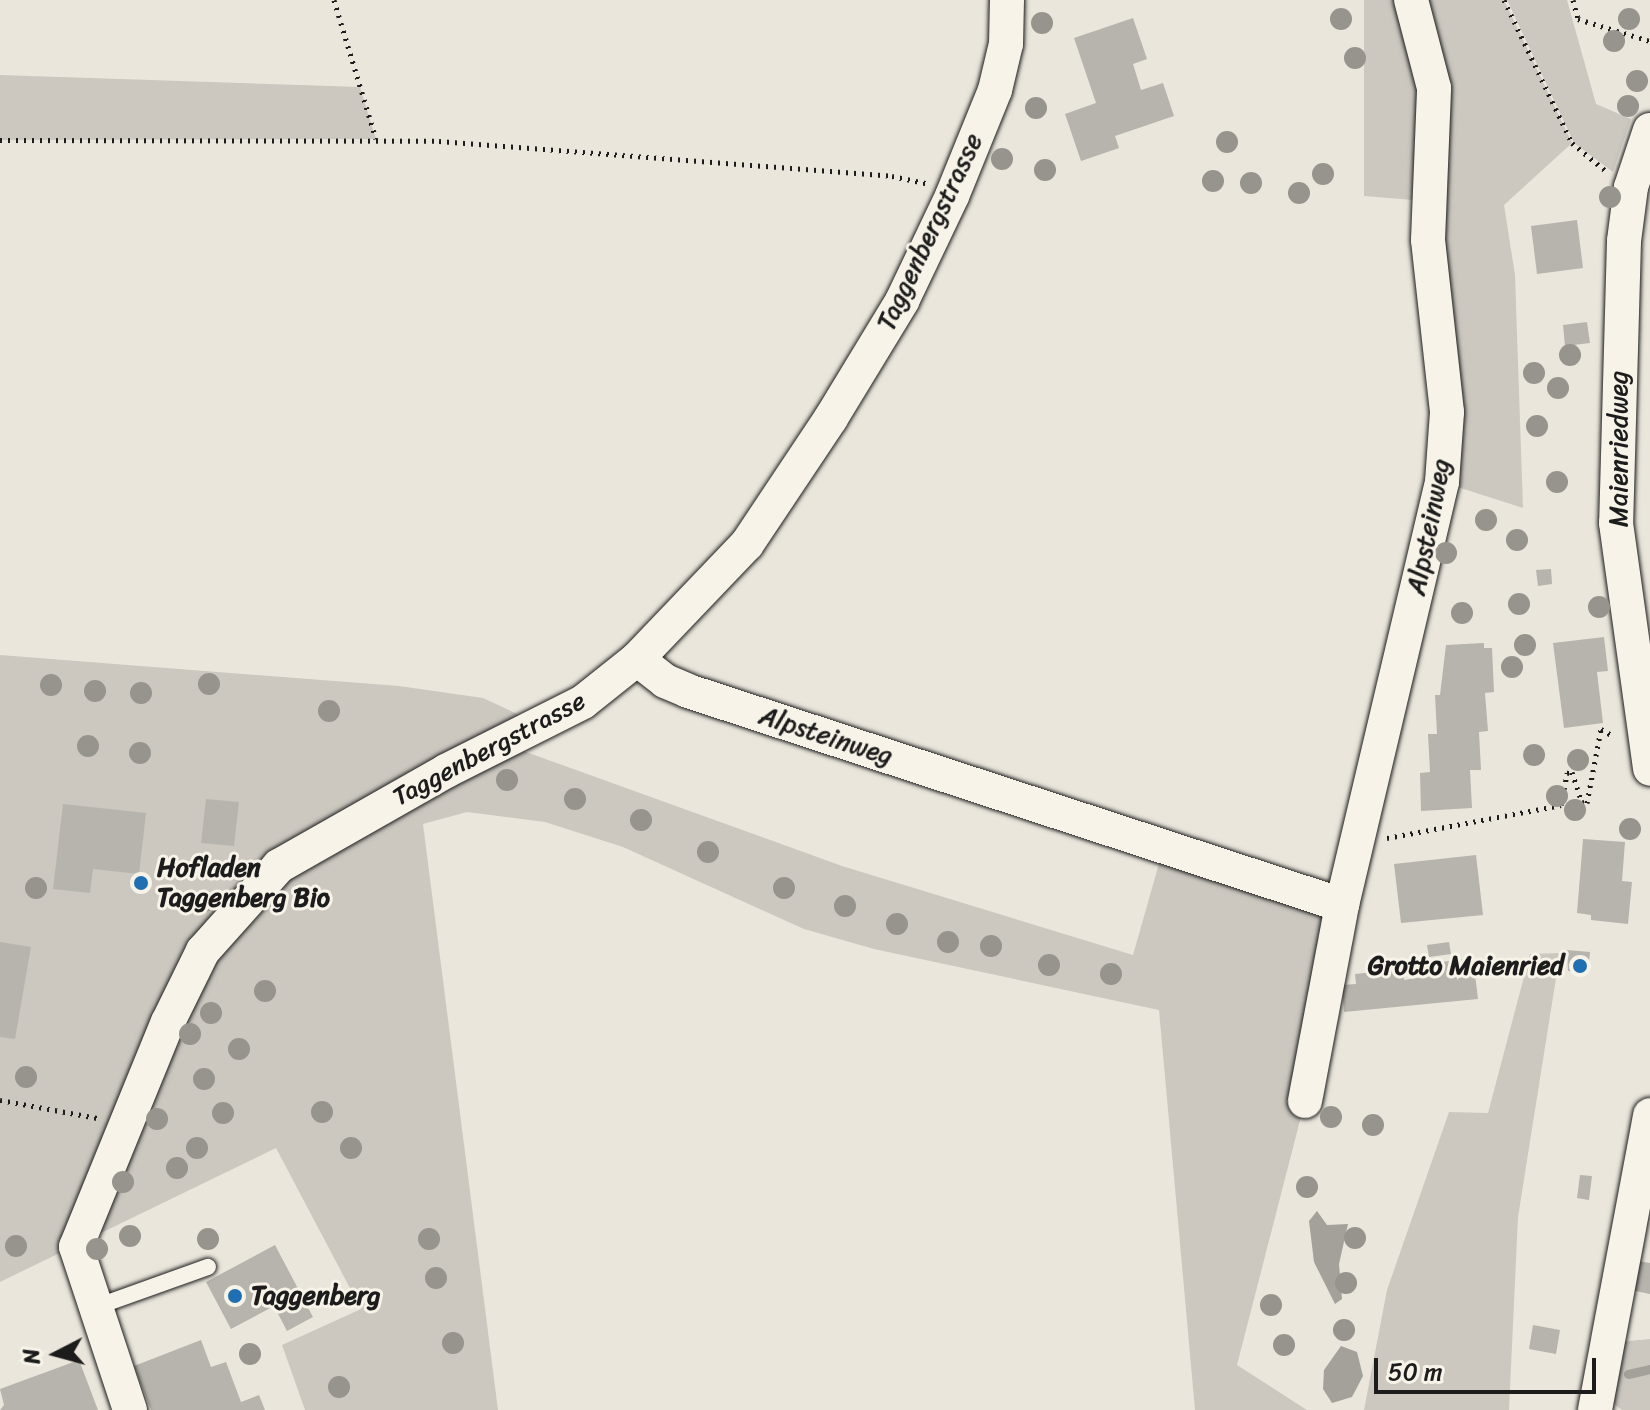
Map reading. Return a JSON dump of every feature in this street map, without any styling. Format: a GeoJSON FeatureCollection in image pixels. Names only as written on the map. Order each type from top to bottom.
{"type":"FeatureCollection","features":[{"type":"Feature","properties":{"kind":"street","name":"Taggenbergstrasse"},"geometry":{"type":"LineString","coordinates":[[130,1410],[76,1247],[168,1022],[203,951],[279,866],[434,778],[583,702],[637,659],[747,544],[831,418],[902,301],[952,196],[995,90],[1006,44],[1007,0]]}},
{"type":"Feature","properties":{"kind":"street","name":"Alpsteinweg"},"geometry":{"type":"LineString","coordinates":[[1305,1101],[1342,905],[1442,482],[1447,412],[1428,240],[1434,88],[1411,0]]}},
{"type":"Feature","properties":{"kind":"street","name":"Maienriedweg"},"geometry":{"type":"LineString","coordinates":[[1650,130],[1631,187],[1624,241],[1616,523],[1650,769]]}},
{"type":"Feature","properties":{"kind":"street","name":"Alpsteinweg"},"geometry":{"type":"LineString","coordinates":[[637,659],[665,681],[688,691],[1342,905]]}},
{"type":"Feature","properties":{"kind":"street"},"geometry":{"type":"LineString","coordinates":[[1595,1410],[1650,1115]]}},
{"type":"Feature","properties":{"kind":"lane"},"geometry":{"type":"LineString","coordinates":[[96,1307],[208,1267]]}},
{"type":"Feature","properties":{"kind":"path"},"geometry":{"type":"LineString","coordinates":[[334,0],[376,139]]}},
{"type":"Feature","properties":{"kind":"path"},"geometry":{"type":"LineString","coordinates":[[1504,0],[1572,143],[1602,168]]}},
{"type":"Feature","properties":{"kind":"path"},"geometry":{"type":"LineString","coordinates":[[1573,0],[1578,19],[1650,41]]}},
{"type":"Feature","properties":{"kind":"path"},"geometry":{"type":"LineString","coordinates":[[0,140],[439,141],[892,176],[924,181],[952,196]]}},
{"type":"Feature","properties":{"kind":"path"},"geometry":{"type":"LineString","coordinates":[[1427,831],[1561,805],[1567,773],[1572,772],[1582,802],[1587,803],[1601,729],[1617,739]]}},
{"type":"Feature","properties":{"kind":"path"},"geometry":{"type":"LineString","coordinates":[[0,1100],[126,1124]]}},
{"type":"Feature","properties":{"kind":"shaded area"},"geometry":{"type":"Polygon","coordinates":[[[1364,0],[1504,0],[1572,143],[1504,205],[1515,275],[1523,508],[1442,482],[1425,201],[1364,196],[1364,0]]]}},
{"type":"Feature","properties":{"kind":"shaded area"},"geometry":{"type":"Polygon","coordinates":[[[1507,0],[1567,0],[1596,104],[1631,119],[1613,172],[1574,143],[1507,0]]]}},
{"type":"Feature","properties":{"kind":"shaded area"},"geometry":{"type":"Polygon","coordinates":[[[0,75],[360,87],[376,139],[0,140],[0,75]]]}},
{"type":"Feature","properties":{"kind":"shaded area"},"geometry":{"type":"Polygon","coordinates":[[[0,655],[399,686],[483,698],[541,725],[504,744],[842,866],[1133,955],[1164,846],[1342,905],[1305,1101],[1237,1365],[1307,1410],[1195,1410],[1159,1010],[874,949],[804,929],[623,847],[545,822],[467,812],[423,824],[498,1410],[305,1410],[282,1345],[361,1309],[276,1148],[0,1282],[0,655]]]}},
{"type":"Feature","properties":{"kind":"shaded area"},"geometry":{"type":"Polygon","coordinates":[[[1560,953],[1518,1217],[1509,1410],[1364,1410],[1387,1290],[1449,1112],[1488,1113],[1530,954],[1560,953]]]}},
{"type":"Feature","properties":{"kind":"shaded area"},"geometry":{"type":"Polygon","coordinates":[[[1317,1211],[1327,1225],[1348,1224],[1339,1264],[1342,1299],[1335,1304],[1314,1262],[1309,1221],[1317,1211]]]}},
{"type":"Feature","properties":{"kind":"shaded area"},"geometry":{"type":"Polygon","coordinates":[[[1650,1339],[1650,1410],[1622,1410],[1607,1399],[1618,1342],[1650,1339]]]}},
{"type":"Feature","properties":{"kind":"shaded area"},"geometry":{"type":"Polygon","coordinates":[[[1341,1346],[1357,1352],[1363,1376],[1352,1397],[1332,1403],[1323,1389],[1324,1370],[1341,1346]]]}},
{"type":"Feature","properties":{"kind":"building"},"geometry":{"type":"Polygon","coordinates":[[[1133,18],[1147,59],[1133,64],[1141,90],[1163,83],[1174,116],[1115,136],[1119,148],[1081,161],[1065,114],[1096,103],[1074,38],[1133,18]]]}},
{"type":"Feature","properties":{"kind":"building"},"geometry":{"type":"Polygon","coordinates":[[[1577,220],[1583,268],[1537,274],[1531,226],[1577,220]]]}},
{"type":"Feature","properties":{"kind":"building"},"geometry":{"type":"Polygon","coordinates":[[[1587,322],[1590,343],[1565,346],[1563,325],[1587,322]]]}},
{"type":"Feature","properties":{"kind":"building"},"geometry":{"type":"Polygon","coordinates":[[[1551,569],[1552,584],[1538,586],[1536,570],[1551,569]]]}},
{"type":"Feature","properties":{"kind":"building"},"geometry":{"type":"Polygon","coordinates":[[[1604,637],[1608,671],[1597,672],[1603,723],[1564,728],[1553,643],[1604,637]]]}},
{"type":"Feature","properties":{"kind":"building"},"geometry":{"type":"Polygon","coordinates":[[[1484,643],[1484,648],[1492,648],[1494,692],[1485,693],[1488,731],[1479,732],[1481,770],[1470,770],[1472,808],[1421,811],[1420,773],[1430,772],[1428,734],[1437,734],[1435,695],[1440,695],[1446,645],[1484,643]]]}},
{"type":"Feature","properties":{"kind":"building"},"geometry":{"type":"Polygon","coordinates":[[[206,799],[239,802],[234,846],[201,843],[206,799]]]}},
{"type":"Feature","properties":{"kind":"building"},"geometry":{"type":"Polygon","coordinates":[[[63,804],[146,813],[139,874],[93,869],[90,893],[53,889],[63,804]]]}},
{"type":"Feature","properties":{"kind":"building"},"geometry":{"type":"Polygon","coordinates":[[[1583,839],[1625,842],[1622,881],[1632,882],[1628,924],[1591,920],[1591,915],[1577,913],[1583,839]]]}},
{"type":"Feature","properties":{"kind":"building"},"geometry":{"type":"Polygon","coordinates":[[[1476,855],[1483,915],[1401,923],[1394,864],[1476,855]]]}},
{"type":"Feature","properties":{"kind":"building"},"geometry":{"type":"Polygon","coordinates":[[[0,942],[31,947],[15,1039],[0,1037],[0,942]]]}},
{"type":"Feature","properties":{"kind":"building"},"geometry":{"type":"Polygon","coordinates":[[[1449,942],[1451,954],[1429,957],[1427,945],[1449,942]]]}},
{"type":"Feature","properties":{"kind":"building"},"geometry":{"type":"Polygon","coordinates":[[[1567,950],[1590,952],[1588,973],[1568,971],[1567,950]]]}},
{"type":"Feature","properties":{"kind":"building"},"geometry":{"type":"Polygon","coordinates":[[[1473,958],[1478,999],[1344,1012],[1342,985],[1356,984],[1355,974],[1403,969],[1404,980],[1429,976],[1426,964],[1473,958]]]}},
{"type":"Feature","properties":{"kind":"building"},"geometry":{"type":"Polygon","coordinates":[[[1580,1175],[1592,1176],[1589,1200],[1577,1198],[1580,1175]]]}},
{"type":"Feature","properties":{"kind":"building"},"geometry":{"type":"Polygon","coordinates":[[[275,1245],[313,1317],[287,1331],[274,1306],[231,1329],[206,1282],[275,1245]]]}},
{"type":"Feature","properties":{"kind":"building"},"geometry":{"type":"Polygon","coordinates":[[[1637,1261],[1650,1263],[1650,1294],[1631,1290],[1637,1261]]]}},
{"type":"Feature","properties":{"kind":"building"},"geometry":{"type":"Polygon","coordinates":[[[1533,1325],[1560,1330],[1556,1354],[1529,1349],[1533,1325]]]}},
{"type":"Feature","properties":{"kind":"building"},"geometry":{"type":"Polygon","coordinates":[[[201,1340],[211,1367],[226,1362],[241,1402],[259,1395],[265,1410],[151,1410],[134,1366],[201,1340]]]}},
{"type":"Feature","properties":{"kind":"building"},"geometry":{"type":"Polygon","coordinates":[[[79,1360],[98,1410],[0,1410],[4,1405],[0,1389],[79,1360]]]}},
{"type":"Feature","properties":{"kind":"waterway"},"geometry":{"type":"LineString","coordinates":[[1628,1374],[1650,1369]]}},
{"type":"Feature","properties":{"kind":"place","name":"Hofladen Taggenberg Bio"},"geometry":{"type":"Point","coordinates":[141,883]}},
{"type":"Feature","properties":{"kind":"place","name":"Grotto Maienried"},"geometry":{"type":"Point","coordinates":[1580,966]}},
{"type":"Feature","properties":{"kind":"place","name":"Taggenberg"},"geometry":{"type":"Point","coordinates":[235,1296]}}]}
